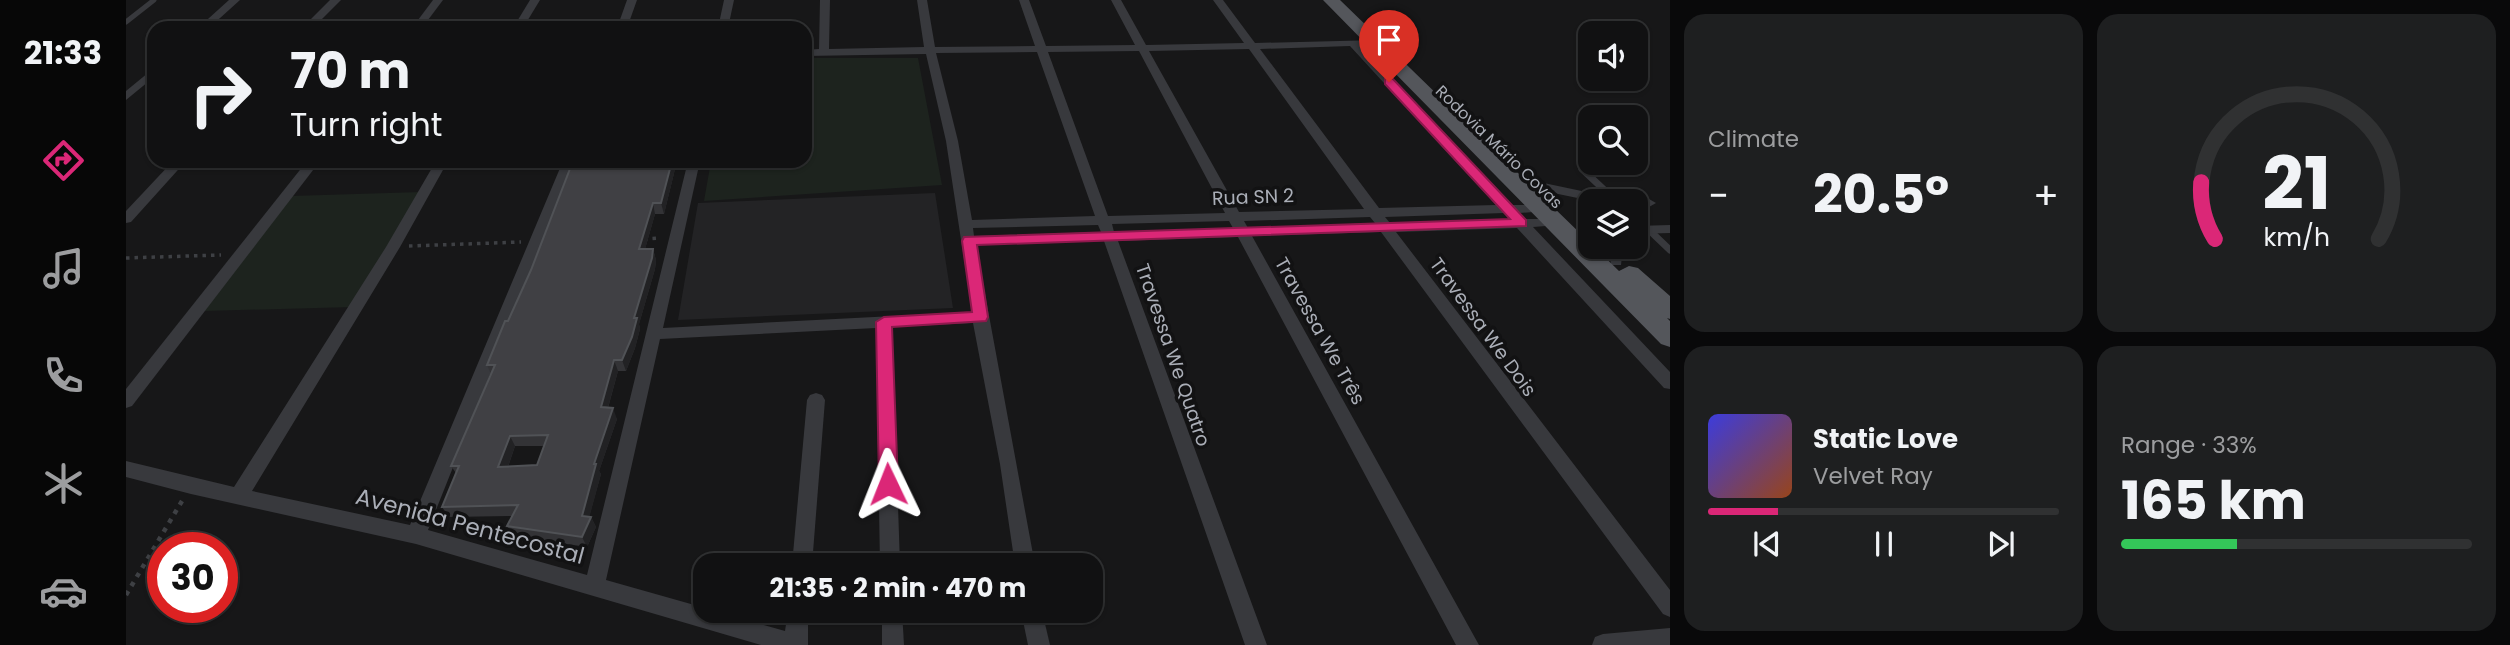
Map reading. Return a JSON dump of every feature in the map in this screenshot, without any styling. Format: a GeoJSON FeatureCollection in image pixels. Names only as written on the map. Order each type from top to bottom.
{"type":"FeatureCollection","features":[{"type":"Feature","properties":{"kind":"main road","name":"Rodovia Mário Covas"},"geometry":{"type":"LineString","coordinates":[[1331,0],[1364,42],[1548,215],[1670,337]]}},
{"type":"Feature","properties":{"kind":"main road","name":"Rodovia Mário Covas"},"geometry":{"type":"LineString","coordinates":[[1344,0],[1578,224]]}},
{"type":"Feature","properties":{"kind":"main road"},"geometry":{"type":"LineString","coordinates":[[1618,259],[1670,310]]}},
{"type":"Feature","properties":{"kind":"street"},"geometry":{"type":"LineString","coordinates":[[211,21],[235,0]]}},
{"type":"Feature","properties":{"kind":"street"},"geometry":{"type":"LineString","coordinates":[[314,21],[335,0]]}},
{"type":"Feature","properties":{"kind":"street"},"geometry":{"type":"LineString","coordinates":[[422,21],[438,0]]}},
{"type":"Feature","properties":{"kind":"street"},"geometry":{"type":"LineString","coordinates":[[522,21],[535,0]]}},
{"type":"Feature","properties":{"kind":"street"},"geometry":{"type":"LineString","coordinates":[[624,21],[632,0]]}},
{"type":"Feature","properties":{"kind":"street"},"geometry":{"type":"LineString","coordinates":[[724,21],[729,0]]}},
{"type":"Feature","properties":{"kind":"street"},"geometry":{"type":"LineString","coordinates":[[824,52],[825,0]]}},
{"type":"Feature","properties":{"kind":"street"},"geometry":{"type":"LineString","coordinates":[[922,0],[930,50],[953,141],[1023,553]]}},
{"type":"Feature","properties":{"kind":"street","name":"Travessa We Quatro"},"geometry":{"type":"LineString","coordinates":[[1024,0],[1256,645]]}},
{"type":"Feature","properties":{"kind":"street","name":"Travessa We Três"},"geometry":{"type":"LineString","coordinates":[[1116,0],[1468,645]]}},
{"type":"Feature","properties":{"kind":"street","name":"Travessa We Dois"},"geometry":{"type":"LineString","coordinates":[[1218,0],[1503,387],[1670,607]]}},
{"type":"Feature","properties":{"kind":"street"},"geometry":{"type":"LineString","coordinates":[[812,53],[1042,51],[1364,42],[1508,209],[1670,383]]}},
{"type":"Feature","properties":{"kind":"street"},"geometry":{"type":"LineString","coordinates":[[126,97],[147,78]]}},
{"type":"Feature","properties":{"kind":"street"},"geometry":{"type":"LineString","coordinates":[[126,219],[173,168]]}},
{"type":"Feature","properties":{"kind":"street"},"geometry":{"type":"LineString","coordinates":[[126,401],[309,168]]}},
{"type":"Feature","properties":{"kind":"street"},"geometry":{"type":"LineString","coordinates":[[239,495],[393,247],[438,168]]}},
{"type":"Feature","properties":{"kind":"street"},"geometry":{"type":"LineString","coordinates":[[416,535],[566,168]]}},
{"type":"Feature","properties":{"kind":"street"},"geometry":{"type":"LineString","coordinates":[[595,584],[692,168]]}},
{"type":"Feature","properties":{"kind":"street"},"geometry":{"type":"LineString","coordinates":[[1539,186],[1578,196]]}},
{"type":"Feature","properties":{"kind":"street","name":"Rua SN 2"},"geometry":{"type":"LineString","coordinates":[[966,224],[1508,209],[1548,215]]}},
{"type":"Feature","properties":{"kind":"street","name":"Rua SN 2"},"geometry":{"type":"LineString","coordinates":[[969,241],[1521,223],[1548,215]]}},
{"type":"Feature","properties":{"kind":"street"},"geometry":{"type":"LineString","coordinates":[[1648,230],[1670,229]]}},
{"type":"Feature","properties":{"kind":"street"},"geometry":{"type":"LineString","coordinates":[[654,334],[981,317]]}},
{"type":"Feature","properties":{"kind":"street"},"geometry":{"type":"LineString","coordinates":[[884,322],[890,553]]}},
{"type":"Feature","properties":{"kind":"street"},"geometry":{"type":"LineString","coordinates":[[803,553],[816,401]]}},
{"type":"Feature","properties":{"kind":"street","name":"Avenida Pentecostal"},"geometry":{"type":"LineString","coordinates":[[126,469],[191,486],[416,535],[595,584],[796,645]]}},
{"type":"Feature","properties":{"kind":"street"},"geometry":{"type":"LineString","coordinates":[[796,645],[797,623]]}},
{"type":"Feature","properties":{"kind":"street"},"geometry":{"type":"LineString","coordinates":[[892,623],[893,645]]}},
{"type":"Feature","properties":{"kind":"street"},"geometry":{"type":"LineString","coordinates":[[1034,623],[1039,645]]}},
{"type":"Feature","properties":{"kind":"street"},"geometry":{"type":"LineString","coordinates":[[1604,645],[1670,639]]}},
{"type":"Feature","properties":{"kind":"lane"},"geometry":{"type":"LineString","coordinates":[[126,22],[154,0]]}},
{"type":"Feature","properties":{"kind":"lane"},"geometry":{"type":"LineString","coordinates":[[1588,175],[1603,189]]}},
{"type":"Feature","properties":{"kind":"lane"},"geometry":{"type":"LineString","coordinates":[[1648,234],[1670,250]]}},
{"type":"Feature","properties":{"kind":"path"},"geometry":{"type":"LineString","coordinates":[[126,258],[241,254]]}},
{"type":"Feature","properties":{"kind":"path"},"geometry":{"type":"LineString","coordinates":[[126,595],[191,486]]}},
{"type":"Feature","properties":{"kind":"shaded area"},"geometry":{"type":"Polygon","coordinates":[[[812,58],[918,58],[942,185],[704,201],[710,168],[812,168],[812,58]]]}},
{"type":"Feature","properties":{"kind":"shaded area"},"geometry":{"type":"Polygon","coordinates":[[[421,192],[353,307],[204,311],[291,196],[421,192]]]}},
{"type":"Feature","properties":{"kind":"shaded area"},"geometry":{"type":"Polygon","coordinates":[[[935,193],[953,308],[678,320],[698,203],[935,193]]]}},
{"type":"Feature","properties":{"kind":"building"},"geometry":{"type":"Polygon","coordinates":[[[570,168],[670,168],[661,203],[653,203],[639,249],[653,249],[634,318],[637,318],[632,337],[622,360],[614,360],[601,407],[613,408],[594,464],[582,516],[591,517],[582,537],[507,526],[518,505],[442,507],[459,466],[451,466],[495,365],[487,365],[505,321],[508,321],[570,168]],[[548,435],[510,436],[498,467],[537,465],[548,435]]]}},
{"type":"Feature","properties":{"kind":"route"},"geometry":{"type":"LineString","coordinates":[[888,484],[884,322],[981,317],[969,241],[1521,223],[1389,82]]}}]}
